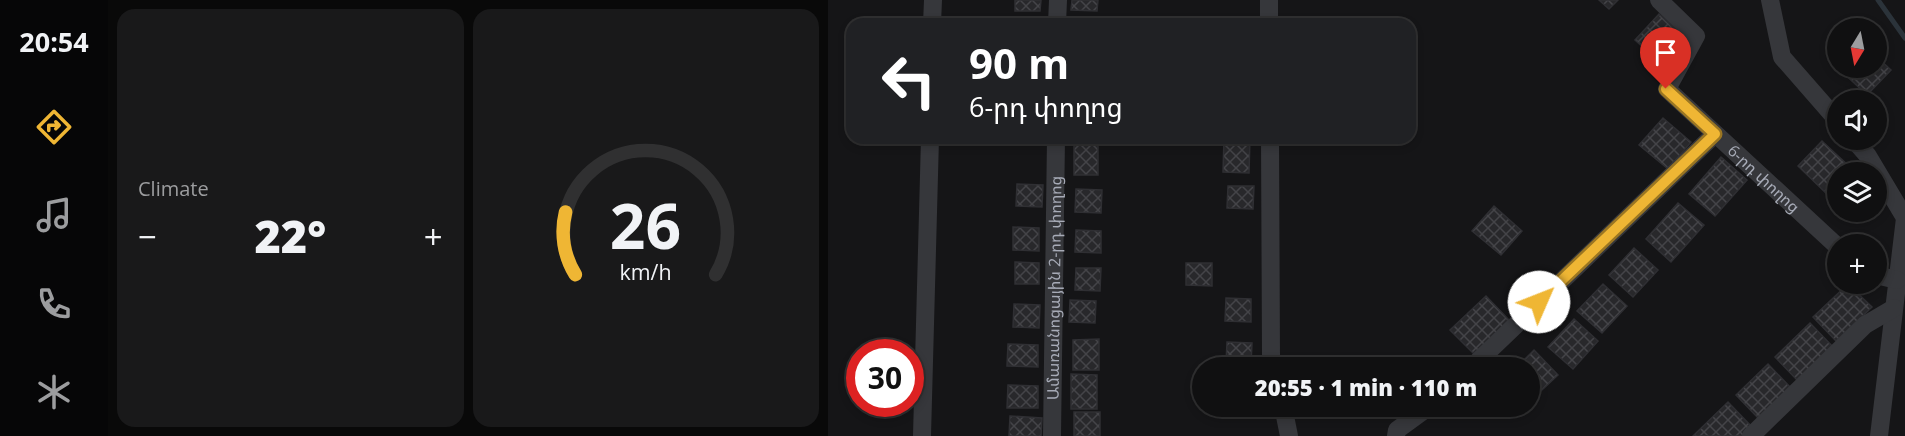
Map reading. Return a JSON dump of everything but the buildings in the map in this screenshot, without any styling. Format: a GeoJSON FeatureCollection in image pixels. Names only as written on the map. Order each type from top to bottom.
{"type":"FeatureCollection","features":[{"type":"Feature","properties":{"kind":"street"},"geometry":{"type":"LineString","coordinates":[[932,18],[933,0]]}},
{"type":"Feature","properties":{"kind":"street"},"geometry":{"type":"LineString","coordinates":[[1057,18],[1058,0]]}},
{"type":"Feature","properties":{"kind":"street"},"geometry":{"type":"LineString","coordinates":[[1269,0],[1269,18]]}},
{"type":"Feature","properties":{"kind":"street","name":"6-րդ փողոց"},"geometry":{"type":"LineString","coordinates":[[1659,0],[1696,36],[1666,89],[1827,237]]}},
{"type":"Feature","properties":{"kind":"street"},"geometry":{"type":"LineString","coordinates":[[1770,0],[1782,57],[1827,108]]}},
{"type":"Feature","properties":{"kind":"street"},"geometry":{"type":"LineString","coordinates":[[1482,357],[1715,134]]}},
{"type":"Feature","properties":{"kind":"street"},"geometry":{"type":"LineString","coordinates":[[922,436],[930,144]]}},
{"type":"Feature","properties":{"kind":"street","name":"Ամառանոցային 2-րդ փողոց"},"geometry":{"type":"LineString","coordinates":[[1052,436],[1056,144]]}},
{"type":"Feature","properties":{"kind":"street"},"geometry":{"type":"LineString","coordinates":[[1270,144],[1271,357]]}},
{"type":"Feature","properties":{"kind":"street"},"geometry":{"type":"LineString","coordinates":[[1863,150],[1905,218],[1879,436]]}},
{"type":"Feature","properties":{"kind":"street"},"geometry":{"type":"LineString","coordinates":[[1887,278],[1898,280]]}},
{"type":"Feature","properties":{"kind":"street"},"geometry":{"type":"LineString","coordinates":[[1751,436],[1865,325],[1894,308]]}},
{"type":"Feature","properties":{"kind":"street"},"geometry":{"type":"LineString","coordinates":[[1286,417],[1290,436]]}},
{"type":"Feature","properties":{"kind":"street"},"geometry":{"type":"LineString","coordinates":[[1396,436],[1397,430],[1415,417]]}},
{"type":"Feature","properties":{"kind":"waterway"},"geometry":{"type":"LineString","coordinates":[[1878,0],[1905,38]]}},
{"type":"Feature","properties":{"kind":"route"},"geometry":{"type":"LineString","coordinates":[[1539,302],[1715,134],[1666,89]]}}]}
